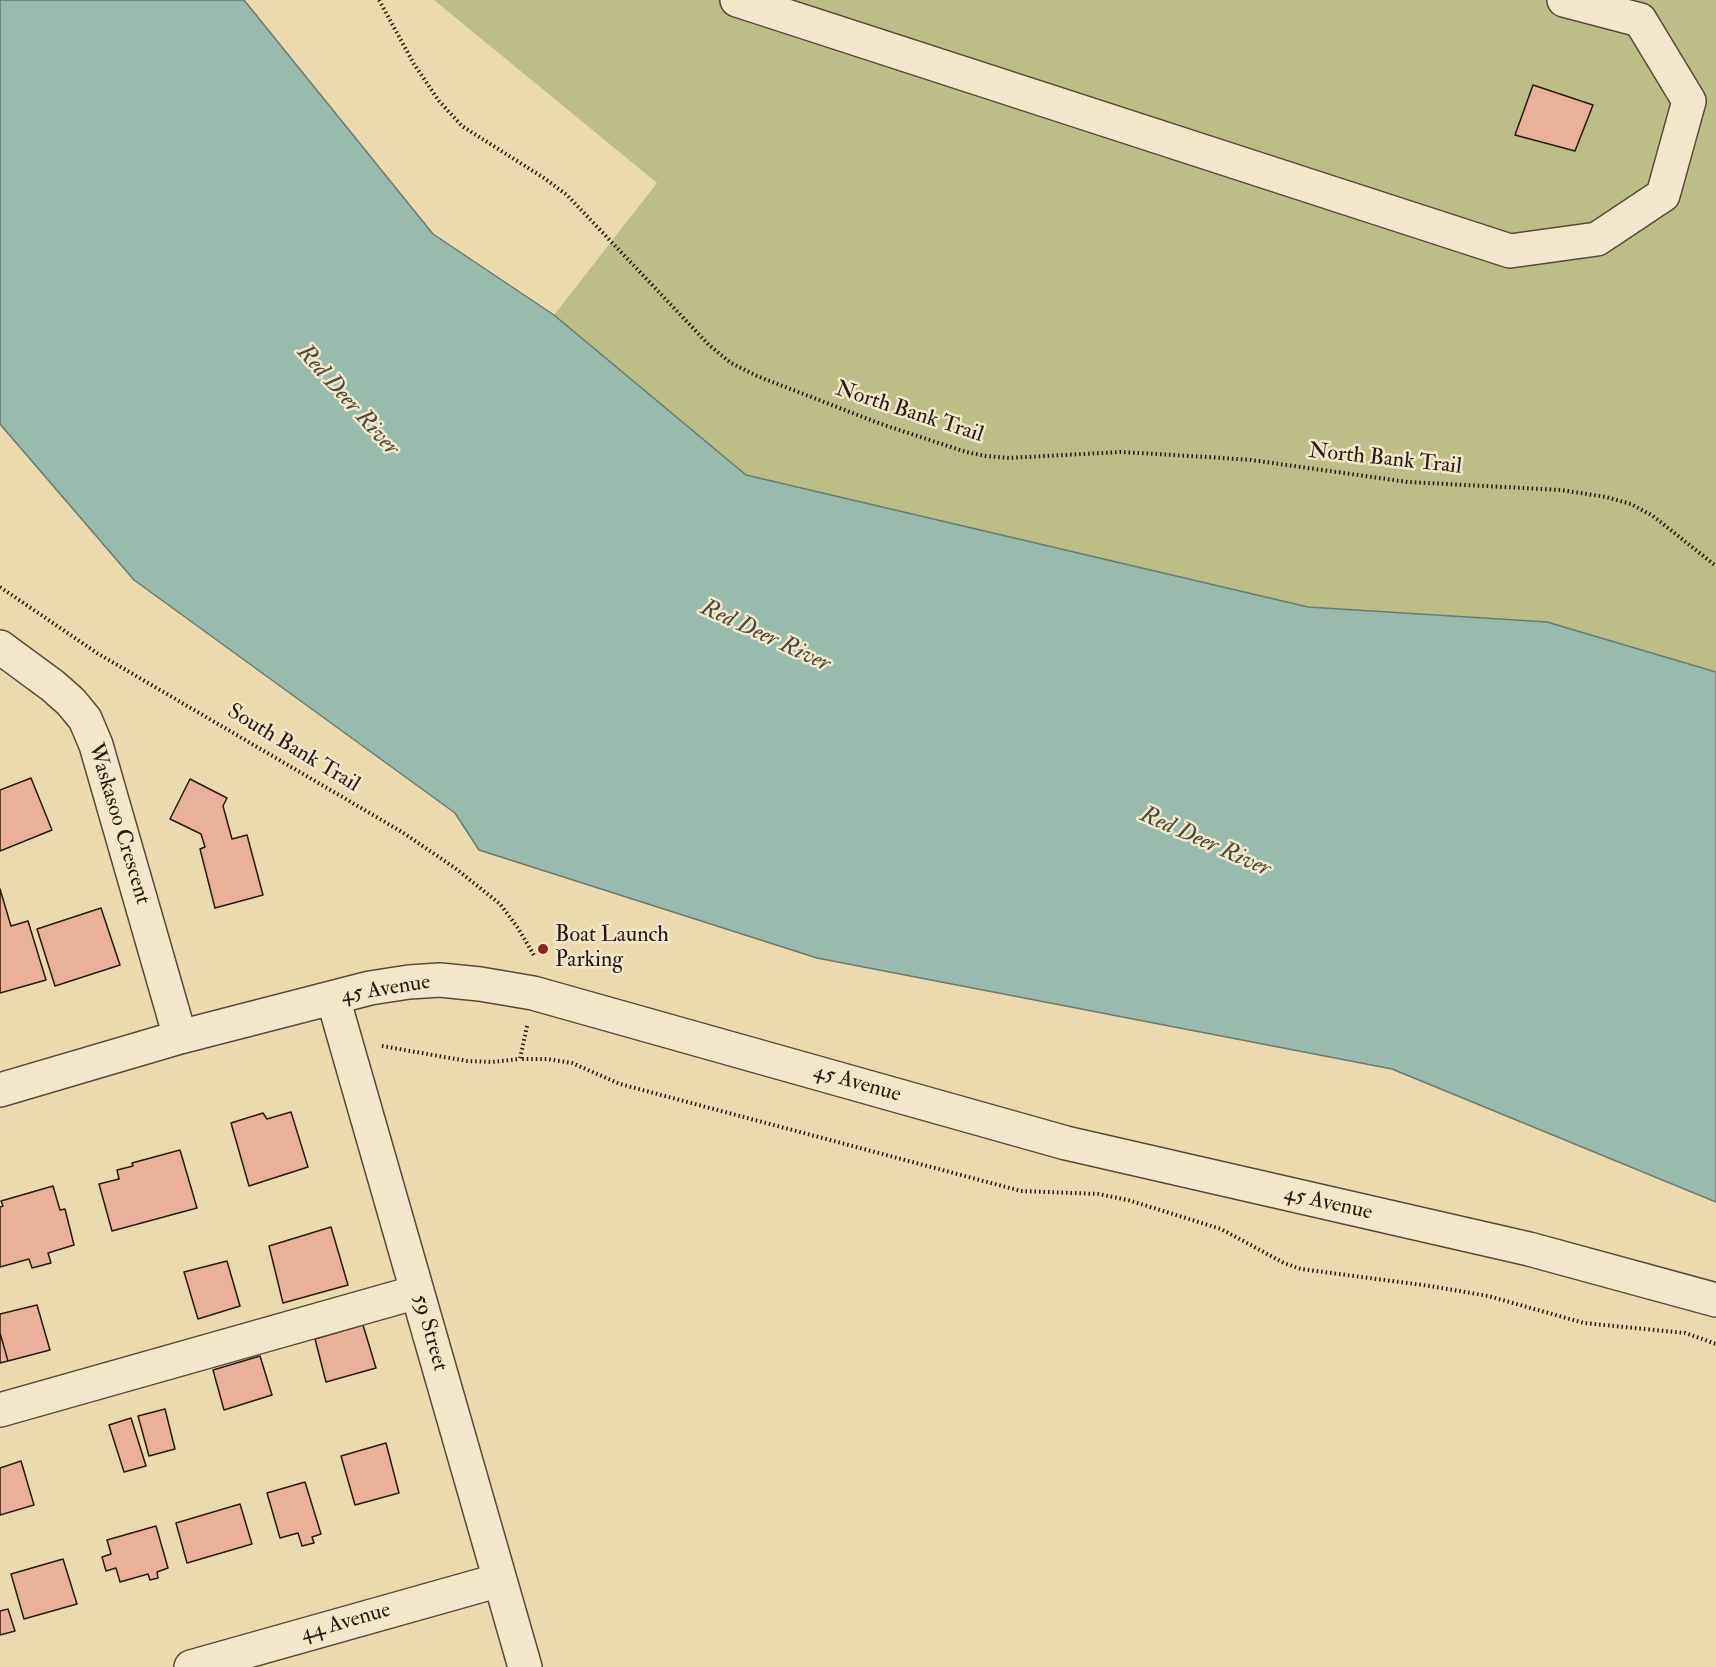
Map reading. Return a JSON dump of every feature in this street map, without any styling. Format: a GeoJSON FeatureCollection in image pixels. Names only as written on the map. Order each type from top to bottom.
{"type":"FeatureCollection","features":[{"type":"Feature","properties":{"kind":"street"},"geometry":{"type":"LineString","coordinates":[[738,0],[1510,251],[1597,239],[1663,195],[1689,101],[1640,20],[1564,0]]}},
{"type":"Feature","properties":{"kind":"street","name":"Waskasoo Crescent"},"geometry":{"type":"LineString","coordinates":[[0,647],[53,686],[85,719],[96,745],[180,1037]]}},
{"type":"Feature","properties":{"kind":"street","name":"45 Avenue"},"geometry":{"type":"LineString","coordinates":[[2,1084],[370,988],[440,980],[480,984],[533,993],[1066,1143],[1530,1249],[1716,1300]]}},
{"type":"Feature","properties":{"kind":"street","name":"59 Street"},"geometry":{"type":"LineString","coordinates":[[333,998],[525,1667]]}},
{"type":"Feature","properties":{"kind":"street"},"geometry":{"type":"LineString","coordinates":[[0,1410],[417,1292]]}},
{"type":"Feature","properties":{"kind":"street","name":"44 Avenue"},"geometry":{"type":"LineString","coordinates":[[192,1667],[500,1580]]}},
{"type":"Feature","properties":{"kind":"path","name":"North Bank Trail"},"geometry":{"type":"LineString","coordinates":[[379,0],[414,64],[439,101],[462,126],[567,195],[694,330],[731,363],[757,376],[881,424],[966,452],[986,456],[1009,458],[1120,452],[1208,457],[1251,460],[1408,482],[1561,490],[1606,497],[1631,504],[1653,516],[1716,566]]}},
{"type":"Feature","properties":{"kind":"path","name":"South Bank Trail"},"geometry":{"type":"LineString","coordinates":[[0,587],[97,652],[402,832],[456,868],[500,904],[518,928],[536,960]]}},
{"type":"Feature","properties":{"kind":"path"},"geometry":{"type":"LineString","coordinates":[[520,1059],[528,1020]]}},
{"type":"Feature","properties":{"kind":"path"},"geometry":{"type":"LineString","coordinates":[[381,1045],[445,1058],[492,1062],[548,1059],[572,1063],[620,1084],[1021,1191],[1098,1194],[1128,1200],[1221,1229],[1284,1263],[1301,1269],[1477,1294],[1584,1323],[1685,1333],[1716,1344]]}},
{"type":"Feature","properties":{"kind":"green space"},"geometry":{"type":"Polygon","coordinates":[[[434,0],[1716,0],[1716,672],[1547,622],[1308,607],[746,475],[554,315],[657,183],[434,0]]]}},
{"type":"Feature","properties":{"kind":"water","name":"Red Deer River"},"geometry":{"type":"Polygon","coordinates":[[[0,0],[244,0],[433,234],[554,315],[746,475],[1308,607],[1547,622],[1716,672],[1716,1202],[1392,1069],[817,958],[479,850],[455,813],[134,580],[0,424],[0,0]]]}},
{"type":"Feature","properties":{"kind":"building"},"geometry":{"type":"Polygon","coordinates":[[[1533,85],[1593,105],[1575,151],[1515,135],[1533,85]]]}},
{"type":"Feature","properties":{"kind":"building"},"geometry":{"type":"Polygon","coordinates":[[[31,778],[52,830],[0,851],[0,790],[31,778]]]}},
{"type":"Feature","properties":{"kind":"building"},"geometry":{"type":"Polygon","coordinates":[[[190,779],[227,798],[223,806],[232,839],[247,835],[263,895],[215,908],[200,849],[205,847],[201,834],[170,819],[190,779]]]}},
{"type":"Feature","properties":{"kind":"building"},"geometry":{"type":"Polygon","coordinates":[[[0,889],[11,926],[28,921],[46,980],[0,993],[0,889]]]}},
{"type":"Feature","properties":{"kind":"building"},"geometry":{"type":"Polygon","coordinates":[[[101,908],[120,965],[55,986],[37,929],[101,908]]]}},
{"type":"Feature","properties":{"kind":"building"},"geometry":{"type":"Polygon","coordinates":[[[291,1112],[308,1167],[249,1186],[231,1123],[263,1113],[267,1119],[291,1112]]]}},
{"type":"Feature","properties":{"kind":"building"},"geometry":{"type":"Polygon","coordinates":[[[180,1150],[197,1208],[112,1231],[99,1184],[119,1179],[117,1170],[133,1166],[132,1163],[180,1150]]]}},
{"type":"Feature","properties":{"kind":"building"},"geometry":{"type":"Polygon","coordinates":[[[53,1186],[60,1210],[65,1209],[74,1245],[48,1253],[51,1263],[32,1268],[29,1259],[0,1267],[0,1207],[3,1206],[1,1201],[53,1186]]]}},
{"type":"Feature","properties":{"kind":"building"},"geometry":{"type":"Polygon","coordinates":[[[331,1227],[348,1285],[283,1303],[269,1246],[331,1227]]]}},
{"type":"Feature","properties":{"kind":"building"},"geometry":{"type":"Polygon","coordinates":[[[227,1261],[240,1306],[198,1319],[184,1272],[227,1261]]]}},
{"type":"Feature","properties":{"kind":"building"},"geometry":{"type":"Polygon","coordinates":[[[37,1305],[50,1350],[8,1361],[0,1333],[0,1314],[37,1305]]]}},
{"type":"Feature","properties":{"kind":"building"},"geometry":{"type":"Polygon","coordinates":[[[363,1325],[376,1368],[326,1382],[315,1339],[363,1325]]]}},
{"type":"Feature","properties":{"kind":"building"},"geometry":{"type":"Polygon","coordinates":[[[0,1333],[8,1361],[0,1363],[0,1333]]]}},
{"type":"Feature","properties":{"kind":"building"},"geometry":{"type":"Polygon","coordinates":[[[260,1356],[272,1395],[224,1410],[213,1370],[260,1356]]]}},
{"type":"Feature","properties":{"kind":"building"},"geometry":{"type":"Polygon","coordinates":[[[165,1409],[175,1449],[149,1456],[138,1416],[165,1409]]]}},
{"type":"Feature","properties":{"kind":"building"},"geometry":{"type":"Polygon","coordinates":[[[131,1418],[146,1466],[124,1472],[109,1425],[131,1418]]]}},
{"type":"Feature","properties":{"kind":"building"},"geometry":{"type":"Polygon","coordinates":[[[386,1443],[399,1493],[355,1505],[341,1456],[386,1443]]]}},
{"type":"Feature","properties":{"kind":"building"},"geometry":{"type":"Polygon","coordinates":[[[21,1461],[34,1505],[0,1515],[0,1468],[21,1461]]]}},
{"type":"Feature","properties":{"kind":"building"},"geometry":{"type":"Polygon","coordinates":[[[305,1482],[321,1534],[312,1537],[314,1543],[302,1546],[298,1533],[280,1538],[267,1493],[305,1482]]]}},
{"type":"Feature","properties":{"kind":"building"},"geometry":{"type":"Polygon","coordinates":[[[240,1504],[252,1544],[187,1563],[176,1523],[240,1504]]]}},
{"type":"Feature","properties":{"kind":"building"},"geometry":{"type":"Polygon","coordinates":[[[156,1526],[168,1568],[157,1572],[158,1578],[150,1580],[148,1574],[120,1582],[116,1568],[106,1571],[102,1557],[111,1554],[107,1540],[156,1526]]]}},
{"type":"Feature","properties":{"kind":"building"},"geometry":{"type":"Polygon","coordinates":[[[63,1559],[77,1604],[24,1619],[11,1574],[63,1559]]]}},
{"type":"Feature","properties":{"kind":"building"},"geometry":{"type":"Polygon","coordinates":[[[8,1609],[15,1631],[0,1635],[0,1611],[8,1609]]]}},
{"type":"Feature","properties":{"kind":"place","name":"Boat Launch Parking"},"geometry":{"type":"Point","coordinates":[543,949]}}]}
